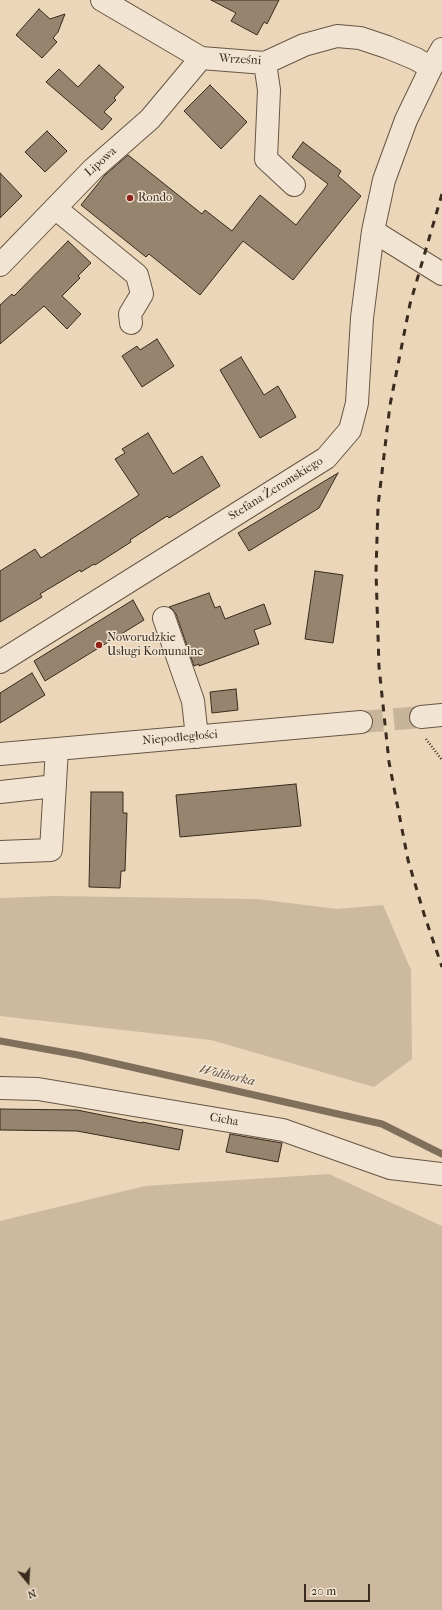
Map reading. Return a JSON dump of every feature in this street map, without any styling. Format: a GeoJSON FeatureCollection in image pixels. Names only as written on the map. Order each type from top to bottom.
{"type":"FeatureCollection","features":[{"type":"Feature","properties":{"kind":"street","name":"Wrześni"},"geometry":{"type":"LineString","coordinates":[[102,0],[201,58],[265,63],[304,45],[337,36],[360,38],[388,47],[416,59],[431,68]]}},
{"type":"Feature","properties":{"kind":"street","name":"Stefana Żeromskiego"},"geometry":{"type":"LineString","coordinates":[[0,662],[326,458],[350,430],[357,403],[362,318],[373,231],[384,180],[406,120],[431,68],[442,49]]}},
{"type":"Feature","properties":{"kind":"street","name":"Lipowa"},"geometry":{"type":"LineString","coordinates":[[0,265],[93,169],[150,119],[201,58]]}},
{"type":"Feature","properties":{"kind":"street"},"geometry":{"type":"LineString","coordinates":[[265,63],[269,90],[266,159],[294,185]]}},
{"type":"Feature","properties":{"kind":"street"},"geometry":{"type":"LineString","coordinates":[[55,208],[137,275],[142,294],[130,314],[131,323]]}},
{"type":"Feature","properties":{"kind":"street"},"geometry":{"type":"LineString","coordinates":[[373,231],[442,274]]}},
{"type":"Feature","properties":{"kind":"street"},"geometry":{"type":"LineString","coordinates":[[164,618],[193,701],[197,736]]}},
{"type":"Feature","properties":{"kind":"street","name":"Niepodległości"},"geometry":{"type":"LineString","coordinates":[[0,754],[361,722]]}},
{"type":"Feature","properties":{"kind":"street"},"geometry":{"type":"LineString","coordinates":[[0,852],[51,850],[57,749]]}},
{"type":"Feature","properties":{"kind":"street"},"geometry":{"type":"LineString","coordinates":[[0,792],[55,786]]}},
{"type":"Feature","properties":{"kind":"street","name":"Cicha"},"geometry":{"type":"LineString","coordinates":[[0,1088],[38,1089],[283,1130],[390,1168],[442,1174]]}},
{"type":"Feature","properties":{"kind":"path"},"geometry":{"type":"LineString","coordinates":[[429,722],[442,760]]}},
{"type":"Feature","properties":{"kind":"shaded area"},"geometry":{"type":"Polygon","coordinates":[[[53,896],[257,899],[337,909],[383,905],[411,970],[412,1059],[374,1087],[211,1040],[0,1016],[0,898],[53,896]]]}},
{"type":"Feature","properties":{"kind":"shaded area"},"geometry":{"type":"Polygon","coordinates":[[[329,1174],[442,1226],[442,1610],[0,1610],[0,1221],[145,1186],[329,1174]]]}},
{"type":"Feature","properties":{"kind":"building"},"geometry":{"type":"Polygon","coordinates":[[[211,0],[279,0],[267,24],[264,22],[257,35],[231,21],[236,13],[211,0]]]}},
{"type":"Feature","properties":{"kind":"building"},"geometry":{"type":"Polygon","coordinates":[[[39,9],[50,19],[65,14],[58,32],[53,38],[57,42],[42,58],[16,35],[39,9]]]}},
{"type":"Feature","properties":{"kind":"building"},"geometry":{"type":"Polygon","coordinates":[[[99,65],[124,87],[114,98],[116,100],[104,112],[112,119],[102,130],[46,82],[59,69],[78,87],[99,65]]]}},
{"type":"Feature","properties":{"kind":"building"},"geometry":{"type":"Polygon","coordinates":[[[210,85],[247,122],[221,149],[184,111],[210,85]]]}},
{"type":"Feature","properties":{"kind":"building"},"geometry":{"type":"Polygon","coordinates":[[[47,131],[67,151],[45,172],[25,152],[47,131]]]}},
{"type":"Feature","properties":{"kind":"building"},"geometry":{"type":"Polygon","coordinates":[[[303,142],[341,171],[338,176],[361,196],[293,280],[243,241],[200,295],[149,254],[146,257],[81,205],[105,175],[128,155],[202,214],[205,210],[232,231],[260,195],[296,225],[328,184],[292,157],[303,142]]]}},
{"type":"Feature","properties":{"kind":"building"},"geometry":{"type":"Polygon","coordinates":[[[0,173],[22,196],[0,218],[0,173]]]}},
{"type":"Feature","properties":{"kind":"building"},"geometry":{"type":"Polygon","coordinates":[[[68,241],[91,263],[78,276],[80,278],[62,296],[81,314],[67,329],[44,306],[0,344],[0,305],[12,294],[14,296],[68,241]]]}},
{"type":"Feature","properties":{"kind":"building"},"geometry":{"type":"Polygon","coordinates":[[[157,339],[174,366],[142,387],[122,356],[137,346],[140,350],[157,339]]]}},
{"type":"Feature","properties":{"kind":"building"},"geometry":{"type":"Polygon","coordinates":[[[241,357],[264,395],[278,386],[296,417],[260,438],[220,370],[241,357]]]}},
{"type":"Feature","properties":{"kind":"building"},"geometry":{"type":"Polygon","coordinates":[[[148,433],[173,474],[202,456],[220,486],[169,518],[167,516],[130,540],[131,542],[95,565],[94,564],[81,572],[80,570],[40,594],[42,597],[0,622],[0,571],[35,549],[41,558],[139,495],[115,459],[125,453],[122,449],[148,433]]]}},
{"type":"Feature","properties":{"kind":"building"},"geometry":{"type":"Polygon","coordinates":[[[338,473],[319,508],[249,551],[238,533],[338,473]]]}},
{"type":"Feature","properties":{"kind":"building"},"geometry":{"type":"Polygon","coordinates":[[[315,571],[343,575],[333,643],[305,639],[315,571]]]}},
{"type":"Feature","properties":{"kind":"building"},"geometry":{"type":"Polygon","coordinates":[[[209,593],[215,608],[220,606],[225,619],[264,604],[271,624],[254,630],[259,644],[199,666],[199,664],[194,666],[176,614],[169,607],[209,593]]]}},
{"type":"Feature","properties":{"kind":"building"},"geometry":{"type":"Polygon","coordinates":[[[133,600],[144,620],[45,681],[34,661],[133,600]]]}},
{"type":"Feature","properties":{"kind":"building"},"geometry":{"type":"Polygon","coordinates":[[[32,673],[45,695],[0,723],[0,693],[32,673]]]}},
{"type":"Feature","properties":{"kind":"building"},"geometry":{"type":"Polygon","coordinates":[[[236,689],[238,710],[212,713],[210,692],[236,689]]]}},
{"type":"Feature","properties":{"kind":"building"},"geometry":{"type":"Polygon","coordinates":[[[296,784],[301,826],[180,837],[176,795],[296,784]]]}},
{"type":"Feature","properties":{"kind":"building"},"geometry":{"type":"Polygon","coordinates":[[[91,792],[123,792],[123,813],[127,813],[125,871],[121,871],[120,888],[89,887],[91,792]]]}},
{"type":"Feature","properties":{"kind":"building"},"geometry":{"type":"Polygon","coordinates":[[[0,1109],[77,1110],[183,1130],[179,1150],[77,1131],[0,1130],[0,1109]]]}},
{"type":"Feature","properties":{"kind":"building"},"geometry":{"type":"Polygon","coordinates":[[[230,1134],[282,1143],[278,1162],[226,1152],[230,1134]]]}},
{"type":"Feature","properties":{"kind":"waterway","name":"Woliborka"},"geometry":{"type":"LineString","coordinates":[[0,1041],[78,1055],[382,1124],[442,1154]]}},
{"type":"Feature","properties":{"kind":"tunnel"},"geometry":{"type":"LineString","coordinates":[[361,722],[421,717]]}},
{"type":"Feature","properties":{"kind":"railway"},"geometry":{"type":"LineString","coordinates":[[442,194],[410,304],[390,405],[378,506],[376,572],[379,667],[389,762],[408,860],[442,967]]}},
{"type":"Feature","properties":{"kind":"place","name":"Rondo"},"geometry":{"type":"Point","coordinates":[130,198]}},
{"type":"Feature","properties":{"kind":"place","name":"Noworudzkie Usługi Komunalne"},"geometry":{"type":"Point","coordinates":[99,645]}}]}
